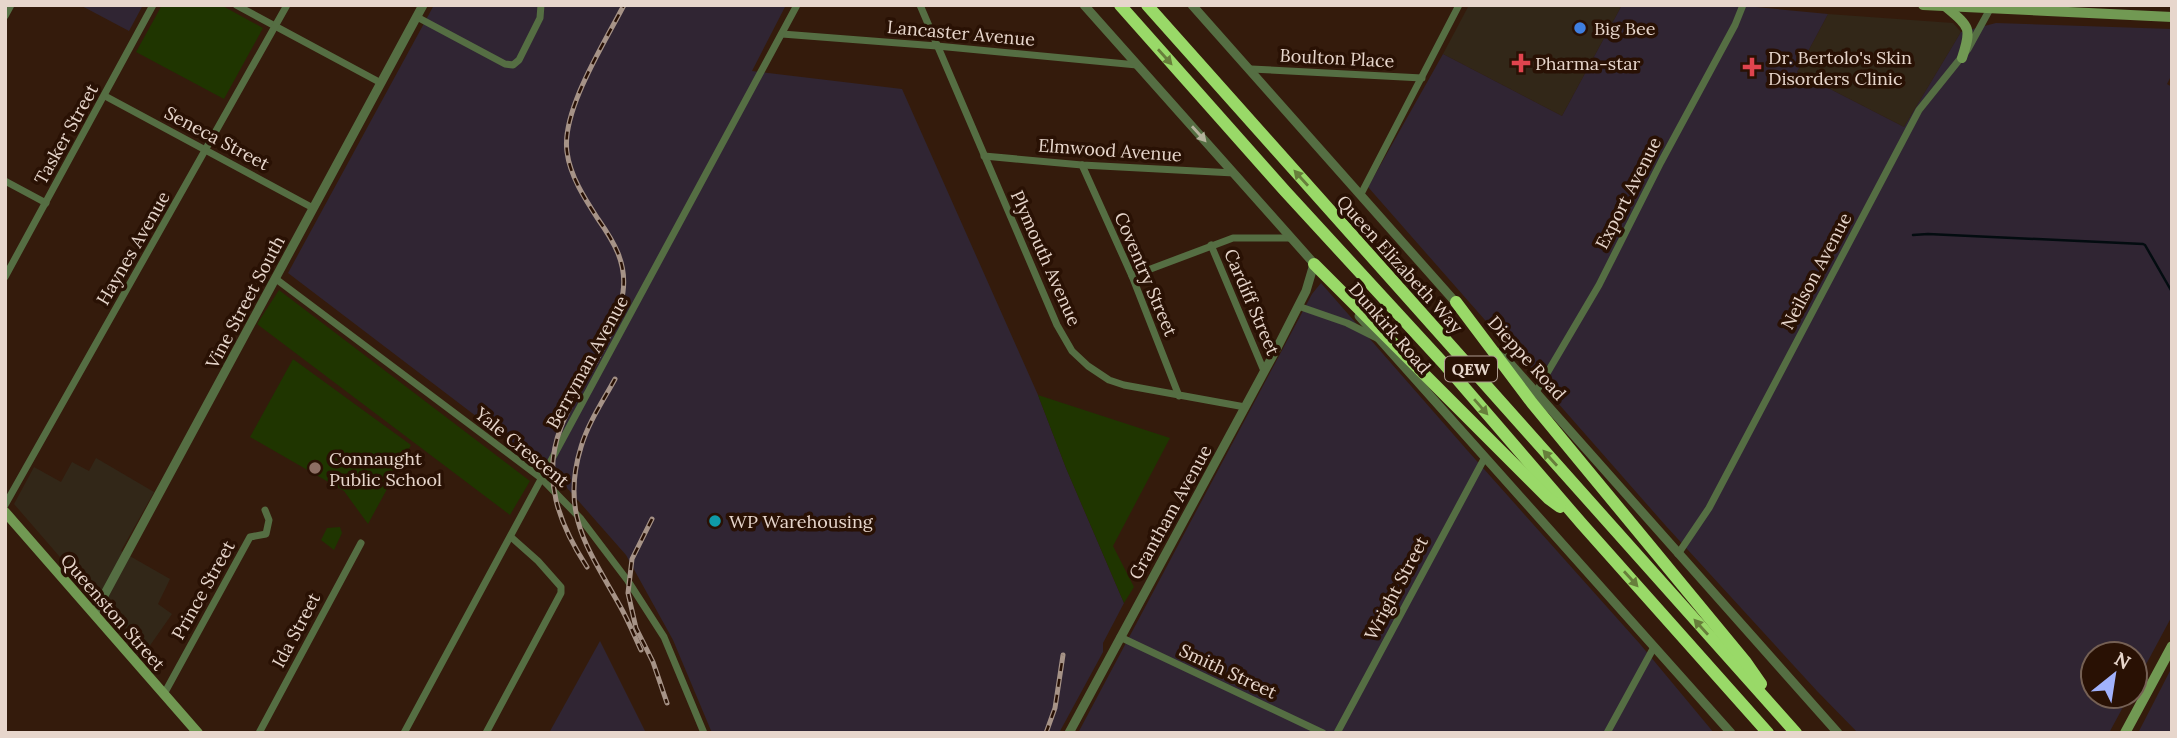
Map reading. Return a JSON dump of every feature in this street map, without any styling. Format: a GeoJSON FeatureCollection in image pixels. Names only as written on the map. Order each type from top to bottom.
{"type":"FeatureCollection","features":[{"type":"Feature","properties":{"kind":"highway","name":"Queen Elizabeth Way"},"geometry":{"type":"LineString","coordinates":[[1120,5],[1284,191],[1445,365],[1768,733]]}},
{"type":"Feature","properties":{"kind":"highway","name":"Queen Elizabeth Way"},"geometry":{"type":"LineString","coordinates":[[1147,5],[1796,733]]}},
{"type":"Feature","properties":{"kind":"highway"},"geometry":{"type":"LineString","coordinates":[[1314,264],[1549,499],[1582,524]]}},
{"type":"Feature","properties":{"kind":"highway"},"geometry":{"type":"LineString","coordinates":[[1456,302],[1532,403],[1745,661],[1796,733]]}},
{"type":"Feature","properties":{"kind":"main road"},"geometry":{"type":"LineString","coordinates":[[1923,5],[2172,18]]}},
{"type":"Feature","properties":{"kind":"main road"},"geometry":{"type":"LineString","coordinates":[[2040,5],[2051,11]]}},
{"type":"Feature","properties":{"kind":"main road"},"geometry":{"type":"LineString","coordinates":[[1946,7],[1964,21],[1968,28],[1968,40],[1962,58]]}},
{"type":"Feature","properties":{"kind":"main road","name":"Queenston Street"},"geometry":{"type":"LineString","coordinates":[[5,512],[198,733]]}},
{"type":"Feature","properties":{"kind":"main road"},"geometry":{"type":"LineString","coordinates":[[2125,733],[2172,646]]}},
{"type":"Feature","properties":{"kind":"street"},"geometry":{"type":"LineString","coordinates":[[5,16],[11,5]]}},
{"type":"Feature","properties":{"kind":"street","name":"Tasker Street"},"geometry":{"type":"LineString","coordinates":[[5,277],[153,5]]}},
{"type":"Feature","properties":{"kind":"street"},"geometry":{"type":"LineString","coordinates":[[236,5],[381,83]]}},
{"type":"Feature","properties":{"kind":"street","name":"Haynes Avenue"},"geometry":{"type":"LineString","coordinates":[[5,505],[287,5]]}},
{"type":"Feature","properties":{"kind":"street","name":"Vine Street South"},"geometry":{"type":"LineString","coordinates":[[94,614],[423,5]]}},
{"type":"Feature","properties":{"kind":"street"},"geometry":{"type":"LineString","coordinates":[[417,17],[505,64],[513,65],[519,60],[540,18],[541,5]]}},
{"type":"Feature","properties":{"kind":"street","name":"Berryman Avenue"},"geometry":{"type":"LineString","coordinates":[[404,733],[797,5]]}},
{"type":"Feature","properties":{"kind":"street","name":"Plymouth Avenue"},"geometry":{"type":"LineString","coordinates":[[920,5],[1045,300],[1072,351],[1109,380],[1132,387],[1245,407]]}},
{"type":"Feature","properties":{"kind":"street"},"geometry":{"type":"LineString","coordinates":[[1084,5],[1314,264]]}},
{"type":"Feature","properties":{"kind":"street","name":"Dieppe Road"},"geometry":{"type":"LineString","coordinates":[[1192,5],[1838,733]]}},
{"type":"Feature","properties":{"kind":"street"},"geometry":{"type":"LineString","coordinates":[[1361,194],[1459,5]]}},
{"type":"Feature","properties":{"kind":"street","name":"Export Avenue"},"geometry":{"type":"LineString","coordinates":[[1536,392],[1599,285],[1743,5]]}},
{"type":"Feature","properties":{"kind":"street","name":"Neilson Avenue"},"geometry":{"type":"LineString","coordinates":[[1678,554],[1715,497],[1919,110],[1962,58],[1990,9]]}},
{"type":"Feature","properties":{"kind":"street","name":"Lancaster Avenue"},"geometry":{"type":"LineString","coordinates":[[782,34],[1138,65]]}},
{"type":"Feature","properties":{"kind":"street","name":"Boulton Place"},"geometry":{"type":"LineString","coordinates":[[1251,69],[1422,78]]}},
{"type":"Feature","properties":{"kind":"street","name":"Seneca Street"},"geometry":{"type":"LineString","coordinates":[[105,96],[313,208]]}},
{"type":"Feature","properties":{"kind":"street","name":"Elmwood Avenue"},"geometry":{"type":"LineString","coordinates":[[985,156],[1082,165],[1234,173]]}},
{"type":"Feature","properties":{"kind":"street","name":"Coventry Street"},"geometry":{"type":"LineString","coordinates":[[1082,165],[1132,276],[1179,396]]}},
{"type":"Feature","properties":{"kind":"street"},"geometry":{"type":"LineString","coordinates":[[5,181],[46,203]]}},
{"type":"Feature","properties":{"kind":"street"},"geometry":{"type":"LineString","coordinates":[[1132,276],[1233,238],[1291,238]]}},
{"type":"Feature","properties":{"kind":"street","name":"Cardiff Street"},"geometry":{"type":"LineString","coordinates":[[1211,245],[1264,371]]}},
{"type":"Feature","properties":{"kind":"street","name":"Grantham Avenue"},"geometry":{"type":"LineString","coordinates":[[1069,733],[1298,306],[1314,264]]}},
{"type":"Feature","properties":{"kind":"street","name":"Yale Crescent"},"geometry":{"type":"LineString","coordinates":[[276,279],[541,478],[581,519],[653,618],[704,733]]}},
{"type":"Feature","properties":{"kind":"street"},"geometry":{"type":"LineString","coordinates":[[1306,290],[1319,282],[1334,285]]}},
{"type":"Feature","properties":{"kind":"street","name":"Dunkirk Road"},"geometry":{"type":"LineString","coordinates":[[1334,285],[1377,338],[1731,733]]}},
{"type":"Feature","properties":{"kind":"street"},"geometry":{"type":"LineString","coordinates":[[1298,306],[1347,323],[1377,338]]}},
{"type":"Feature","properties":{"kind":"street","name":"Wright Street"},"geometry":{"type":"LineString","coordinates":[[1336,733],[1485,459]]}},
{"type":"Feature","properties":{"kind":"street","name":"Prince Street"},"geometry":{"type":"LineString","coordinates":[[164,694],[250,537],[266,534],[269,520],[265,510]]}},
{"type":"Feature","properties":{"kind":"street"},"geometry":{"type":"LineString","coordinates":[[485,733],[561,593],[561,587],[538,561],[511,537]]}},
{"type":"Feature","properties":{"kind":"street","name":"Ida Street"},"geometry":{"type":"LineString","coordinates":[[259,733],[361,543]]}},
{"type":"Feature","properties":{"kind":"street","name":"Smith Street"},"geometry":{"type":"LineString","coordinates":[[1120,637],[1323,733]]}},
{"type":"Feature","properties":{"kind":"street"},"geometry":{"type":"LineString","coordinates":[[1608,733],[1654,647]]}},
{"type":"Feature","properties":{"kind":"shaded area"},"geometry":{"type":"Polygon","coordinates":[[[80,5],[143,5],[129,31],[80,5]]]}},
{"type":"Feature","properties":{"kind":"shaded area"},"geometry":{"type":"Polygon","coordinates":[[[434,5],[786,5],[752,71],[902,89],[1038,395],[1124,603],[1103,643],[1103,652],[1059,733],[712,733],[673,640],[626,555],[560,480],[288,273],[434,5]]]}},
{"type":"Feature","properties":{"kind":"shaded area"},"geometry":{"type":"Polygon","coordinates":[[[1469,5],[1622,5],[1562,116],[1443,54],[1469,5]]]}},
{"type":"Feature","properties":{"kind":"shaded area"},"geometry":{"type":"Polygon","coordinates":[[[1622,5],[1735,5],[1828,14],[1797,72],[1904,127],[1961,32],[1996,23],[2172,29],[2172,74],[2167,84],[2172,87],[2172,616],[2149,659],[2149,640],[2079,640],[2079,710],[2121,710],[2109,733],[1858,733],[1666,526],[1368,187],[1443,54],[1562,116],[1622,5]]]}},
{"type":"Feature","properties":{"kind":"shaded area"},"geometry":{"type":"Polygon","coordinates":[[[1828,14],[1953,23],[1961,32],[1904,127],[1797,72],[1828,14]]]}},
{"type":"Feature","properties":{"kind":"shaded area"},"geometry":{"type":"Polygon","coordinates":[[[1321,283],[1640,644],[1714,733],[1078,733],[1312,294],[1321,283]]]}},
{"type":"Feature","properties":{"kind":"shaded area"},"geometry":{"type":"Polygon","coordinates":[[[96,458],[154,492],[121,551],[170,579],[158,604],[172,614],[144,654],[14,504],[34,467],[61,482],[72,462],[89,471],[96,458]]]}},
{"type":"Feature","properties":{"kind":"shaded area"},"geometry":{"type":"Polygon","coordinates":[[[600,641],[646,733],[549,733],[600,641]]]}},
{"type":"Feature","properties":{"kind":"shaded area"},"geometry":{"type":"Polygon","coordinates":[[[2172,667],[2172,733],[2138,733],[2172,667]]]}},
{"type":"Feature","properties":{"kind":"green space"},"geometry":{"type":"Polygon","coordinates":[[[162,5],[221,5],[263,28],[224,99],[136,52],[162,5]]]}},
{"type":"Feature","properties":{"kind":"green space"},"geometry":{"type":"Polygon","coordinates":[[[279,290],[530,481],[510,515],[257,324],[279,290]]]}},
{"type":"Feature","properties":{"kind":"green space"},"geometry":{"type":"Polygon","coordinates":[[[293,359],[411,445],[368,524],[344,491],[250,437],[293,359]]]}},
{"type":"Feature","properties":{"kind":"green space"},"geometry":{"type":"Polygon","coordinates":[[[1038,395],[1170,438],[1113,546],[1134,587],[1124,603],[1066,468],[1038,395]]]}},
{"type":"Feature","properties":{"kind":"green space"},"geometry":{"type":"Polygon","coordinates":[[[340,527],[342,533],[334,550],[321,540],[327,528],[340,527]]]}},
{"type":"Feature","properties":{"kind":"waterway"},"geometry":{"type":"LineString","coordinates":[[1913,235],[2143,244],[2172,292]]}},
{"type":"Feature","properties":{"kind":"railway"},"geometry":{"type":"LineString","coordinates":[[587,567],[568,534],[556,500],[553,482],[555,446],[577,393],[609,336],[621,301],[624,281],[621,262],[614,245],[571,170],[567,135],[577,97],[624,5]]}},
{"type":"Feature","properties":{"kind":"railway"},"geometry":{"type":"LineString","coordinates":[[615,379],[584,438],[575,471],[574,493],[576,512],[588,549],[623,611],[641,650]]}},
{"type":"Feature","properties":{"kind":"railway"},"geometry":{"type":"LineString","coordinates":[[652,519],[632,559],[628,593],[636,628],[653,662],[667,703]]}},
{"type":"Feature","properties":{"kind":"railway"},"geometry":{"type":"LineString","coordinates":[[1046,733],[1055,708],[1063,655]]}},
{"type":"Feature","properties":{"kind":"place","name":"Big Bee"},"geometry":{"type":"Point","coordinates":[1580,28]}},
{"type":"Feature","properties":{"kind":"place","name":"Pharma-star"},"geometry":{"type":"Point","coordinates":[1521,63]}},
{"type":"Feature","properties":{"kind":"place","name":"Dr. Bertolo's Skin Disorders Clinic"},"geometry":{"type":"Point","coordinates":[1752,67]}},
{"type":"Feature","properties":{"kind":"place","name":"Connaught Public School"},"geometry":{"type":"Point","coordinates":[315,468]}},
{"type":"Feature","properties":{"kind":"place","name":"WP Warehousing"},"geometry":{"type":"Point","coordinates":[715,521]}}]}
